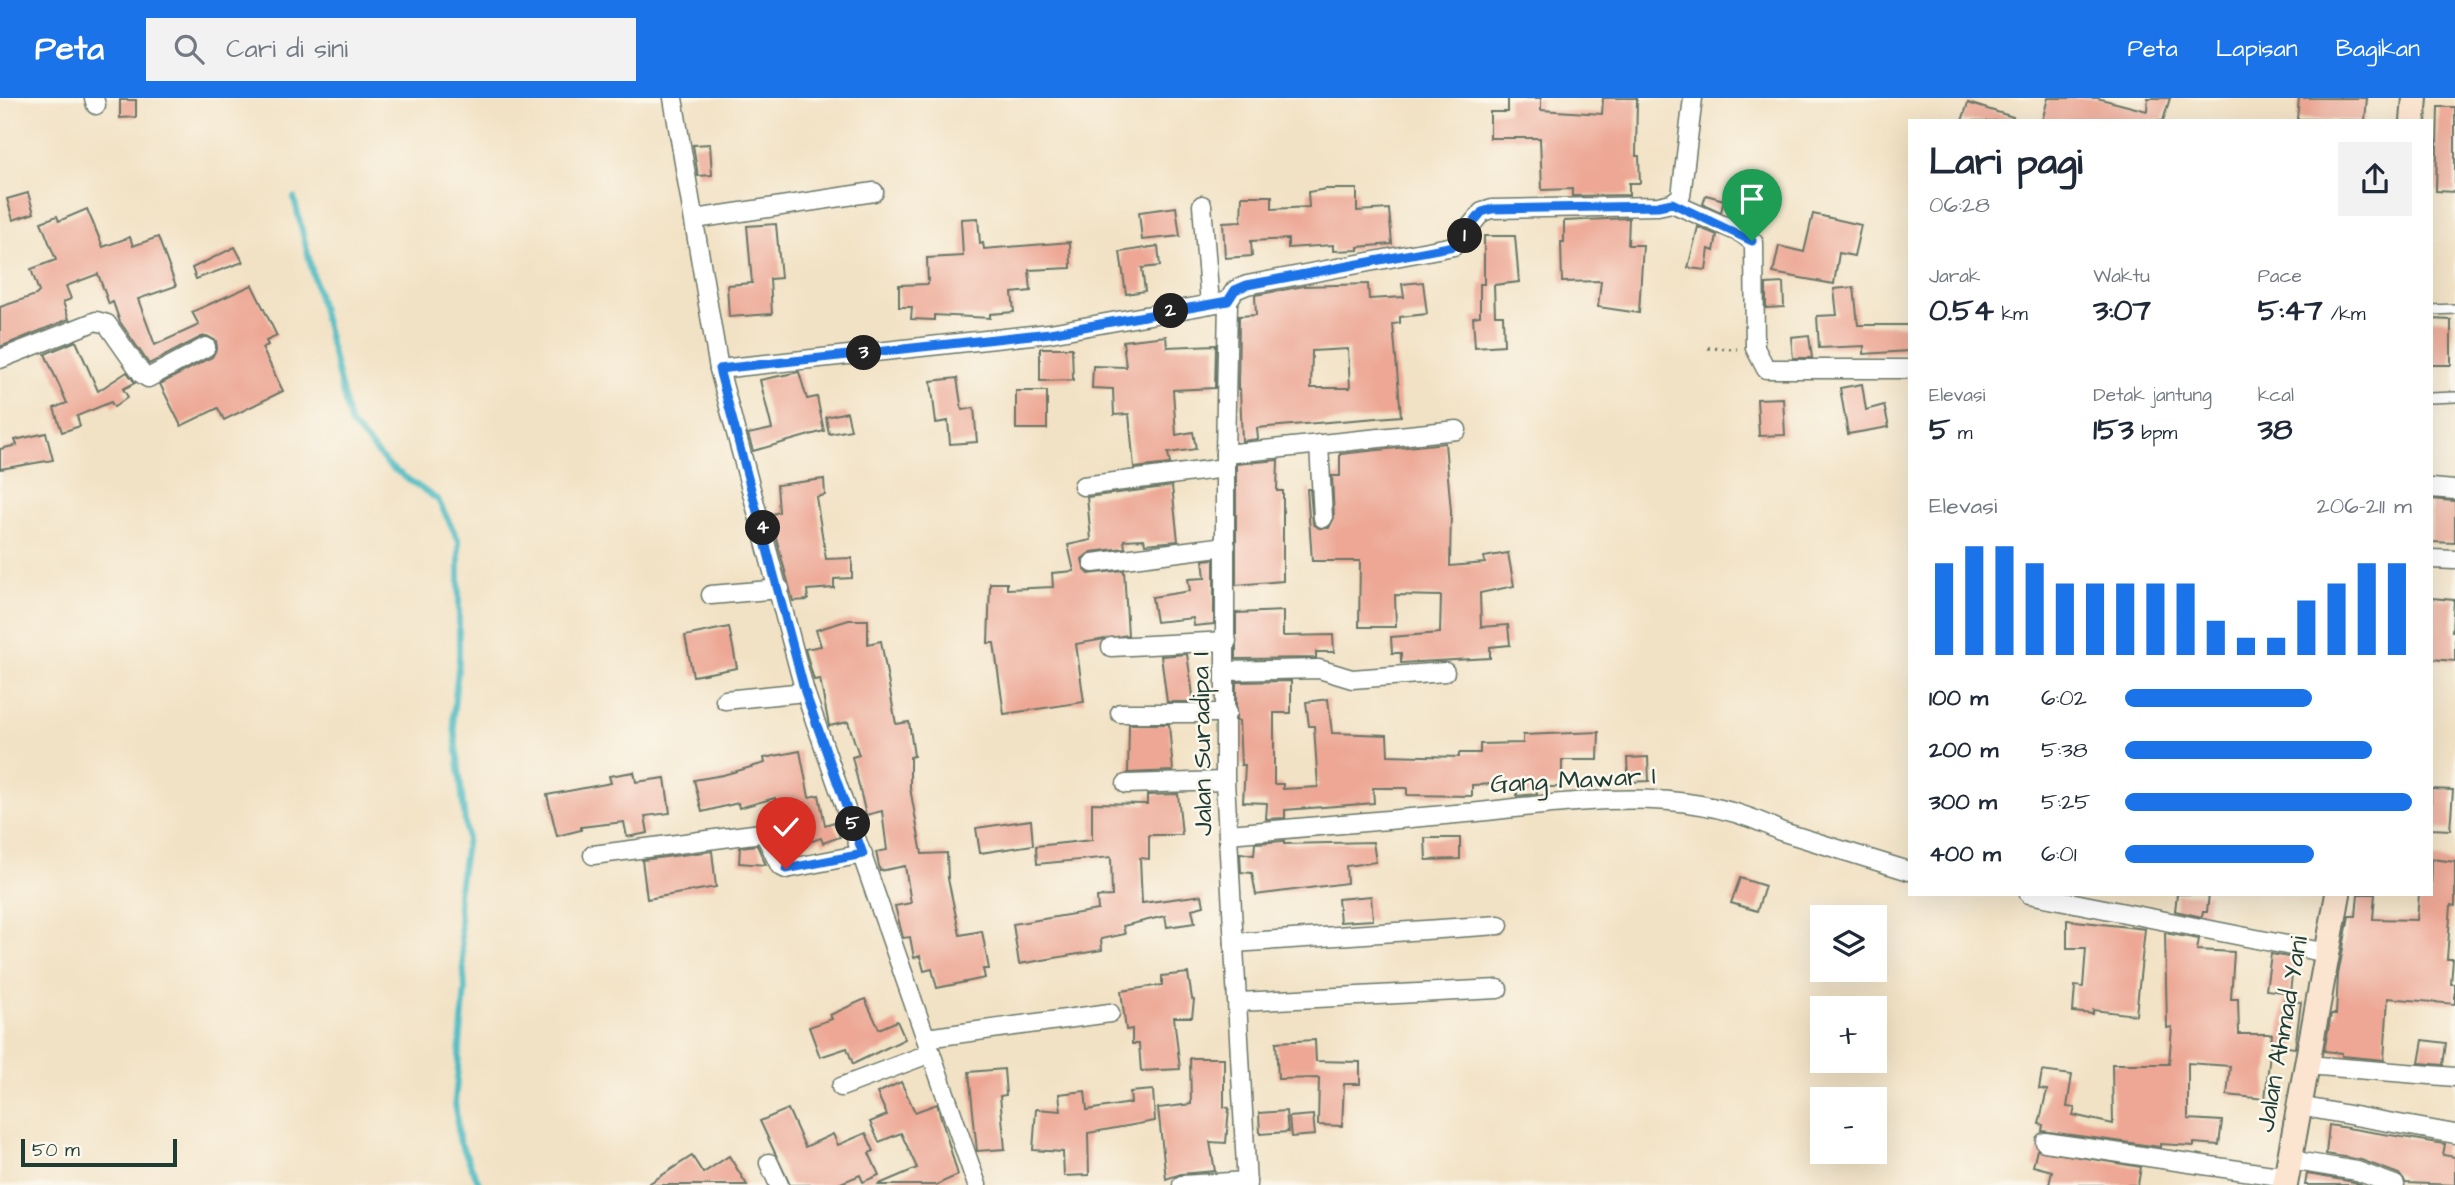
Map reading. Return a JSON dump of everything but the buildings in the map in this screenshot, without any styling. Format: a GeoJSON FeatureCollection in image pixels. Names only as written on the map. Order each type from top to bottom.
{"type":"FeatureCollection","features":[{"type":"Feature","properties":{"kind":"main road"},"geometry":{"type":"LineString","coordinates":[[2413,119],[2415,98]]}},
{"type":"Feature","properties":{"kind":"main road","name":"Jalan Ahmad Yani"},"geometry":{"type":"LineString","coordinates":[[2287,1174],[2338,896]]}},
{"type":"Feature","properties":{"kind":"street"},"geometry":{"type":"LineString","coordinates":[[673,98],[719,369],[780,589],[805,692],[977,1185]]}},
{"type":"Feature","properties":{"kind":"street"},"geometry":{"type":"LineString","coordinates":[[719,369],[1050,333],[1219,302],[1247,285],[1454,246],[1482,212],[1492,209],[1658,206],[1672,203],[1682,196],[1693,98]]}},
{"type":"Feature","properties":{"kind":"street"},"geometry":{"type":"LineString","coordinates":[[695,219],[874,192]]}},
{"type":"Feature","properties":{"kind":"street"},"geometry":{"type":"LineString","coordinates":[[1672,203],[1741,233],[1754,243],[1755,348],[1766,369],[1908,369]]}},
{"type":"Feature","properties":{"kind":"street","name":"Jalan Suradipa I"},"geometry":{"type":"LineString","coordinates":[[1202,205],[1219,302],[1225,461],[1225,781],[1247,1183]]}},
{"type":"Feature","properties":{"kind":"street"},"geometry":{"type":"LineString","coordinates":[[0,359],[96,321],[107,324],[142,374],[148,378],[206,347]]}},
{"type":"Feature","properties":{"kind":"street"},"geometry":{"type":"LineString","coordinates":[[1083,486],[1319,444],[1457,430]]}},
{"type":"Feature","properties":{"kind":"street"},"geometry":{"type":"LineString","coordinates":[[1319,444],[1323,518]]}},
{"type":"Feature","properties":{"kind":"street"},"geometry":{"type":"LineString","coordinates":[[2433,488],[2455,490]]}},
{"type":"Feature","properties":{"kind":"street"},"geometry":{"type":"LineString","coordinates":[[1093,563],[1226,545]]}},
{"type":"Feature","properties":{"kind":"street"},"geometry":{"type":"LineString","coordinates":[[2433,559],[2455,560]]}},
{"type":"Feature","properties":{"kind":"street"},"geometry":{"type":"LineString","coordinates":[[711,594],[780,589]]}},
{"type":"Feature","properties":{"kind":"street"},"geometry":{"type":"LineString","coordinates":[[1111,647],[1227,641]]}},
{"type":"Feature","properties":{"kind":"street"},"geometry":{"type":"LineString","coordinates":[[1227,671],[1319,669],[1352,678],[1445,672]]}},
{"type":"Feature","properties":{"kind":"street"},"geometry":{"type":"LineString","coordinates":[[725,701],[805,692]]}},
{"type":"Feature","properties":{"kind":"street"},"geometry":{"type":"LineString","coordinates":[[1120,713],[1227,713]]}},
{"type":"Feature","properties":{"kind":"street"},"geometry":{"type":"LineString","coordinates":[[1126,784],[1225,781]]}},
{"type":"Feature","properties":{"kind":"street","name":"Gang Mawar I"},"geometry":{"type":"LineString","coordinates":[[1229,834],[1602,800],[1692,802],[1761,820],[1780,831],[1908,871]]}},
{"type":"Feature","properties":{"kind":"street"},"geometry":{"type":"LineString","coordinates":[[593,855],[761,833],[764,834],[780,866],[786,869],[863,854]]}},
{"type":"Feature","properties":{"kind":"street"},"geometry":{"type":"LineString","coordinates":[[2049,896],[2079,899],[2327,953]]}},
{"type":"Feature","properties":{"kind":"street"},"geometry":{"type":"LineString","coordinates":[[1234,943],[1499,925]]}},
{"type":"Feature","properties":{"kind":"street"},"geometry":{"type":"LineString","coordinates":[[1238,1002],[1498,989]]}},
{"type":"Feature","properties":{"kind":"street"},"geometry":{"type":"LineString","coordinates":[[841,1087],[929,1045],[1110,1013]]}},
{"type":"Feature","properties":{"kind":"street"},"geometry":{"type":"LineString","coordinates":[[2307,1065],[2455,1077]]}},
{"type":"Feature","properties":{"kind":"street"},"geometry":{"type":"LineString","coordinates":[[2299,1106],[2455,1134]]}},
{"type":"Feature","properties":{"kind":"street"},"geometry":{"type":"LineString","coordinates":[[2045,1142],[2287,1174],[2357,1171],[2395,1185]]}},
{"type":"Feature","properties":{"kind":"street"},"geometry":{"type":"LineString","coordinates":[[769,1163],[779,1185]]}},
{"type":"Feature","properties":{"kind":"street"},"geometry":{"type":"LineString","coordinates":[[1182,1185],[1247,1183]]}},
{"type":"Feature","properties":{"kind":"lane"},"geometry":{"type":"LineString","coordinates":[[2433,310],[2455,309]]}},
{"type":"Feature","properties":{"kind":"lane"},"geometry":{"type":"LineString","coordinates":[[2433,398],[2455,397]]}},
{"type":"Feature","properties":{"kind":"path"},"geometry":{"type":"LineString","coordinates":[[1708,348],[1724,350]]}},
{"type":"Feature","properties":{"kind":"waterway"},"geometry":{"type":"LineString","coordinates":[[294,198],[350,423],[389,466],[438,500],[459,541],[459,659],[453,717],[467,839],[458,894],[465,989],[455,1102],[459,1140],[480,1185]]}},
{"type":"Feature","properties":{"kind":"route"},"geometry":{"type":"LineString","coordinates":[[786,869],[793,870],[863,854],[805,692],[780,589],[719,369],[1050,333],[1228,301],[1235,290],[1247,285],[1276,282],[1354,263],[1415,256],[1446,249],[1460,242],[1482,212],[1492,209],[1664,206],[1672,203],[1741,233],[1752,241]]}}]}
